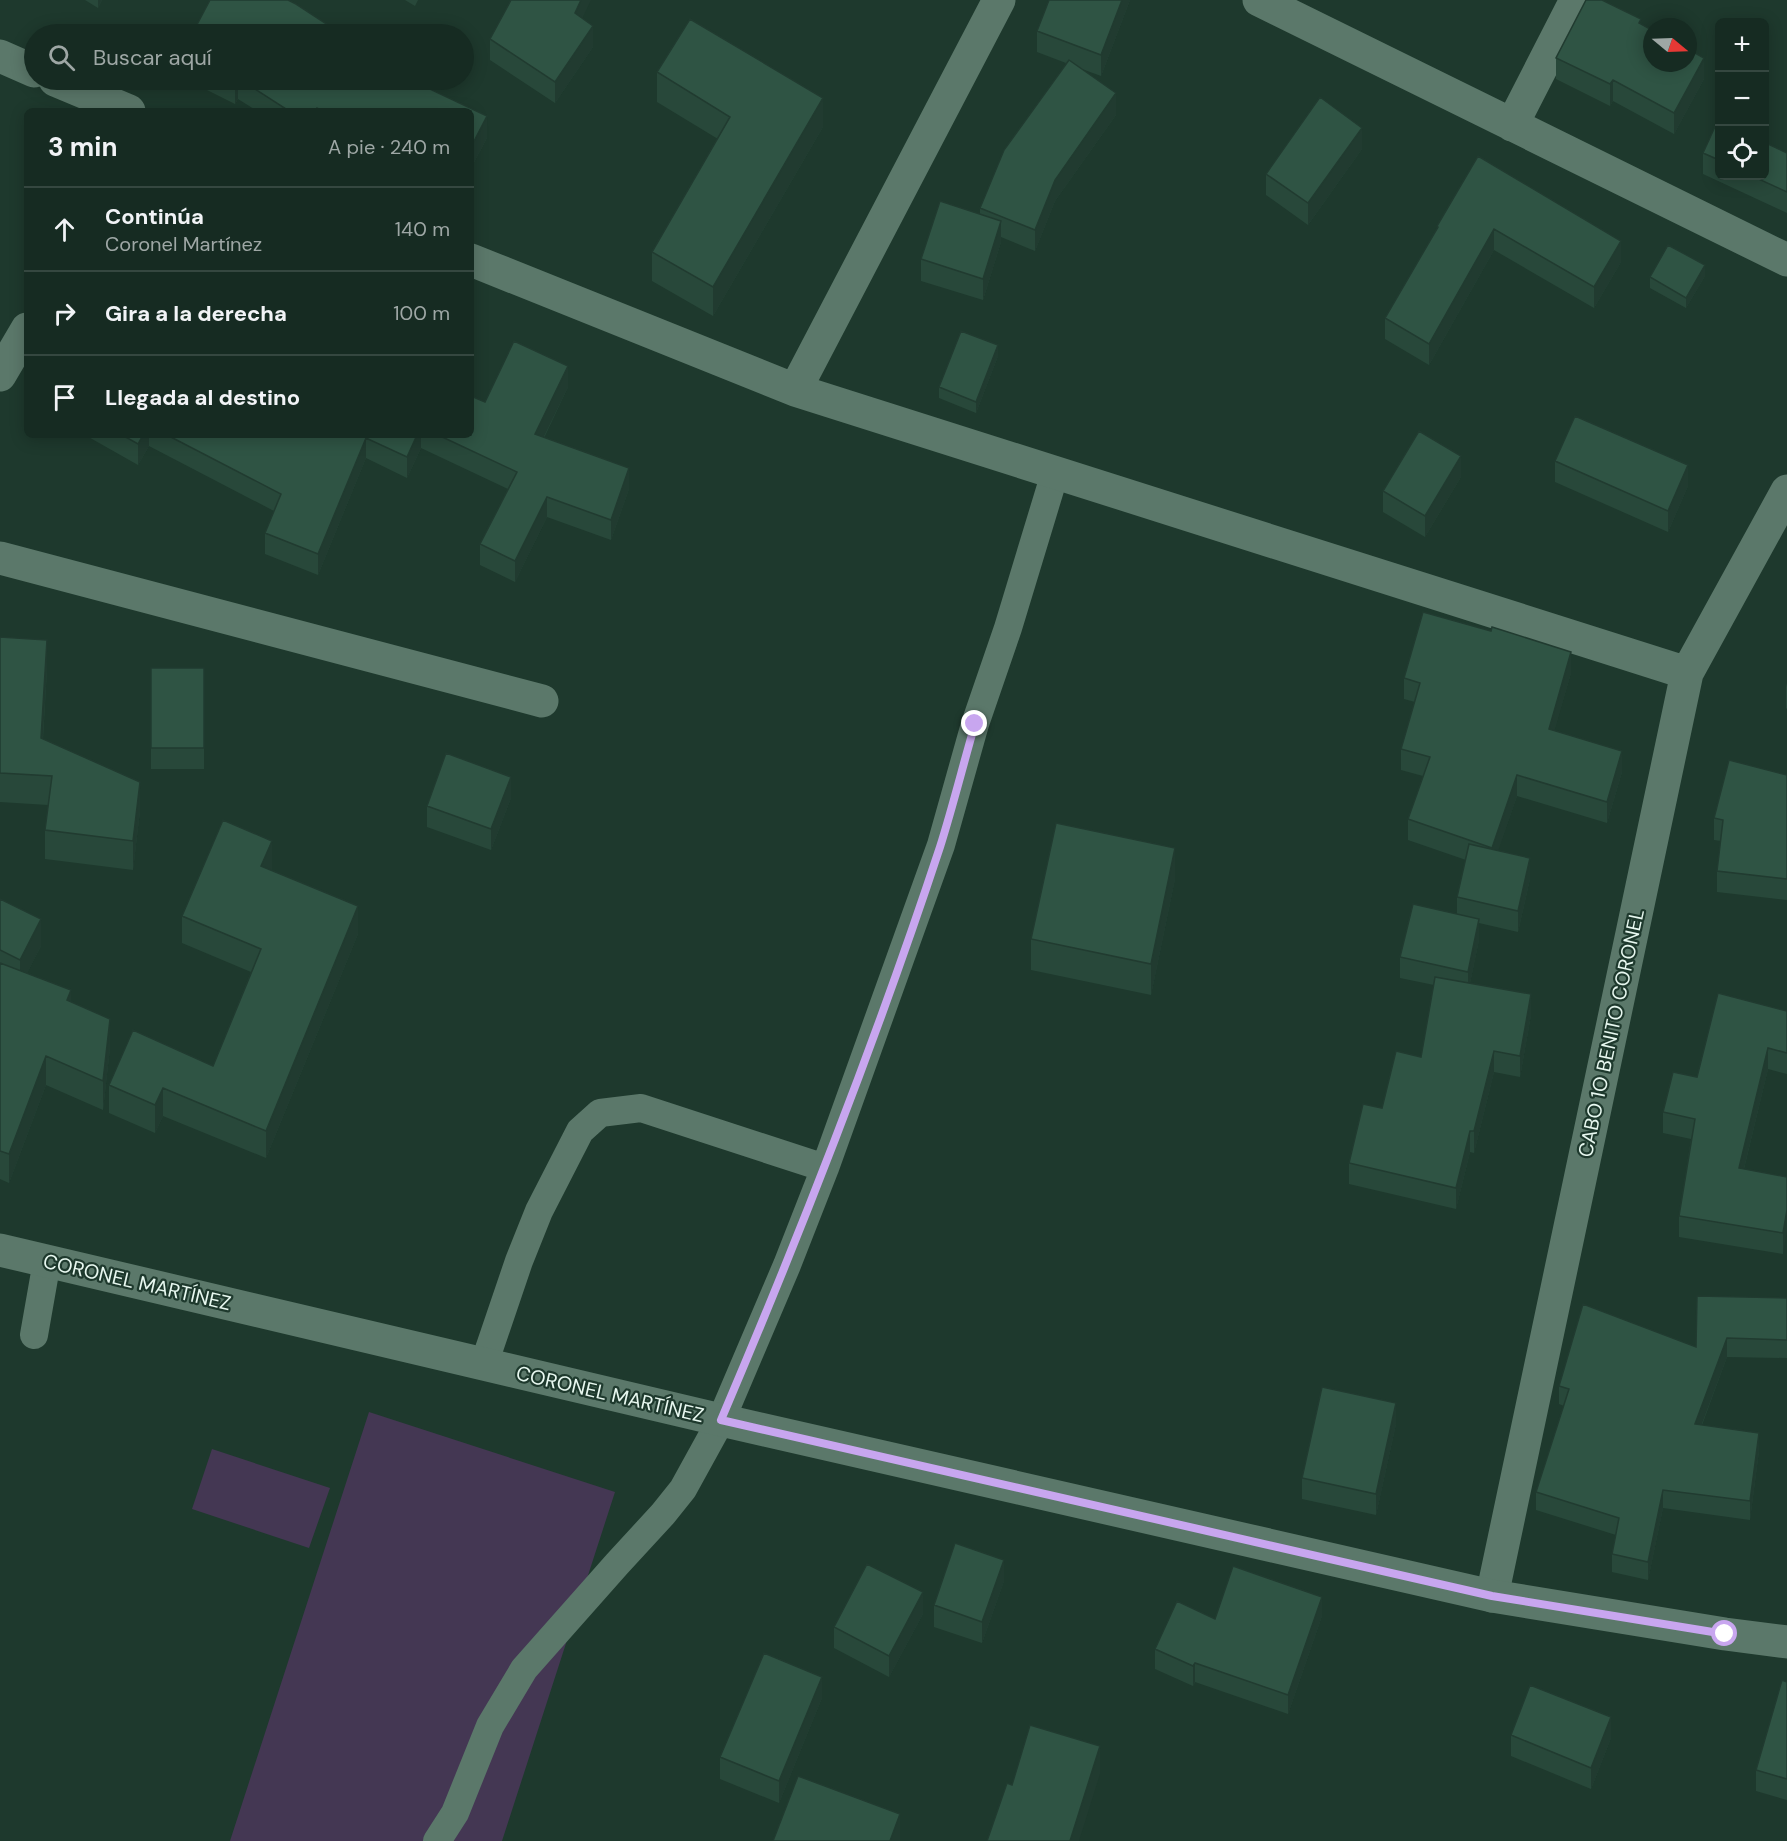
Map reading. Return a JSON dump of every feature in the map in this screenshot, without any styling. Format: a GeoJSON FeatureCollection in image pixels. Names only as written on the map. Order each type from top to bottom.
{"type":"FeatureCollection","features":[{"type":"Feature","properties":{"kind":"street"},"geometry":{"type":"LineString","coordinates":[[795,390],[999,0]]}},
{"type":"Feature","properties":{"kind":"street"},"geometry":{"type":"LineString","coordinates":[[1259,0],[1787,260]]}},
{"type":"Feature","properties":{"kind":"street"},"geometry":{"type":"LineString","coordinates":[[1512,125],[1576,0]]}},
{"type":"Feature","properties":{"kind":"street"},"geometry":{"type":"LineString","coordinates":[[0,56],[24,67]]}},
{"type":"Feature","properties":{"kind":"street"},"geometry":{"type":"LineString","coordinates":[[79,90],[122,108]]}},
{"type":"Feature","properties":{"kind":"street"},"geometry":{"type":"LineString","coordinates":[[474,261],[795,390],[1687,673]]}},
{"type":"Feature","properties":{"kind":"street"},"geometry":{"type":"LineString","coordinates":[[0,375],[24,334]]}},
{"type":"Feature","properties":{"kind":"street","name":"CABO 1O BENITO CORONEL"},"geometry":{"type":"LineString","coordinates":[[1492,1596],[1687,673],[1787,490]]}},
{"type":"Feature","properties":{"kind":"street"},"geometry":{"type":"LineString","coordinates":[[0,558],[542,701]]}},
{"type":"Feature","properties":{"kind":"street","name":"CORONEL MARTÍNEZ"},"geometry":{"type":"LineString","coordinates":[[0,1250],[721,1420],[1492,1596],[1787,1642]]}},
{"type":"Feature","properties":{"kind":"lane"},"geometry":{"type":"LineString","coordinates":[[436,1841],[455,1813],[490,1726],[524,1669],[683,1489],[721,1420],[787,1265],[825,1168],[941,845],[975,724],[1008,628],[1055,473]]}},
{"type":"Feature","properties":{"kind":"lane"},"geometry":{"type":"LineString","coordinates":[[484,1364],[519,1261],[539,1211],[580,1131],[600,1113],[641,1108],[825,1168]]}},
{"type":"Feature","properties":{"kind":"lane"},"geometry":{"type":"LineString","coordinates":[[34,1335],[47,1261]]}},
{"type":"Feature","properties":{"kind":"shaded area"},"geometry":{"type":"Polygon","coordinates":[[[369,1412],[615,1492],[502,1841],[230,1841],[369,1412]]]}},
{"type":"Feature","properties":{"kind":"shaded area"},"geometry":{"type":"Polygon","coordinates":[[[212,1449],[330,1488],[309,1548],[192,1509],[212,1449]]]}},
{"type":"Feature","properties":{"kind":"building"},"geometry":{"type":"Polygon","coordinates":[[[210,0],[288,0],[327,24],[197,24],[210,0]]]}},
{"type":"Feature","properties":{"kind":"building"},"geometry":{"type":"Polygon","coordinates":[[[511,0],[581,0],[575,13],[593,26],[555,82],[490,39],[511,0]]]}},
{"type":"Feature","properties":{"kind":"building"},"geometry":{"type":"Polygon","coordinates":[[[1049,0],[1122,0],[1101,55],[1037,31],[1049,0]]]}},
{"type":"Feature","properties":{"kind":"building"},"geometry":{"type":"Polygon","coordinates":[[[1586,0],[1602,0],[1641,19],[1639,23],[1643,25],[1643,72],[1696,72],[1674,113],[1613,80],[1610,84],[1556,58],[1586,0]]]}},
{"type":"Feature","properties":{"kind":"building"},"geometry":{"type":"Polygon","coordinates":[[[690,19],[823,98],[713,287],[652,252],[730,117],[657,72],[690,19]]]}},
{"type":"Feature","properties":{"kind":"building"},"geometry":{"type":"Polygon","coordinates":[[[1697,54],[1704,58],[1697,71],[1697,54]]]}},
{"type":"Feature","properties":{"kind":"building"},"geometry":{"type":"Polygon","coordinates":[[[1069,60],[1116,93],[1055,180],[1035,230],[980,208],[1004,150],[1069,60]]]}},
{"type":"Feature","properties":{"kind":"building"},"geometry":{"type":"Polygon","coordinates":[[[256,90],[432,90],[470,108],[317,108],[284,108],[256,90]]]}},
{"type":"Feature","properties":{"kind":"building"},"geometry":{"type":"Polygon","coordinates":[[[1320,97],[1362,128],[1308,203],[1266,174],[1320,97]]]}},
{"type":"Feature","properties":{"kind":"building"},"geometry":{"type":"Polygon","coordinates":[[[474,110],[487,116],[474,141],[474,110]]]}},
{"type":"Feature","properties":{"kind":"building"},"geometry":{"type":"Polygon","coordinates":[[[1715,127],[1715,158],[1703,153],[1715,127]]]}},
{"type":"Feature","properties":{"kind":"building"},"geometry":{"type":"Polygon","coordinates":[[[1769,144],[1787,153],[1787,192],[1761,180],[1769,180],[1769,144]]]}},
{"type":"Feature","properties":{"kind":"building"},"geometry":{"type":"Polygon","coordinates":[[[1478,156],[1621,241],[1594,287],[1494,229],[1429,344],[1385,318],[1478,156]]]}},
{"type":"Feature","properties":{"kind":"building"},"geometry":{"type":"Polygon","coordinates":[[[940,201],[1001,221],[983,279],[921,259],[940,201]]]}},
{"type":"Feature","properties":{"kind":"building"},"geometry":{"type":"Polygon","coordinates":[[[1668,245],[1705,265],[1686,298],[1650,277],[1668,245]]]}},
{"type":"Feature","properties":{"kind":"building"},"geometry":{"type":"Polygon","coordinates":[[[961,331],[998,345],[976,402],[939,387],[961,331]]]}},
{"type":"Feature","properties":{"kind":"building"},"geometry":{"type":"Polygon","coordinates":[[[514,341],[568,366],[535,434],[629,468],[611,520],[547,497],[515,561],[480,544],[517,472],[444,438],[474,438],[474,397],[485,402],[514,341]]]}},
{"type":"Feature","properties":{"kind":"building"},"geometry":{"type":"Polygon","coordinates":[[[1575,416],[1688,465],[1668,511],[1555,461],[1575,416]]]}},
{"type":"Feature","properties":{"kind":"building"},"geometry":{"type":"Polygon","coordinates":[[[1419,431],[1461,456],[1425,516],[1383,491],[1419,431]]]}},
{"type":"Feature","properties":{"kind":"building"},"geometry":{"type":"Polygon","coordinates":[[[127,438],[141,438],[138,444],[127,438]]]}},
{"type":"Feature","properties":{"kind":"building"},"geometry":{"type":"Polygon","coordinates":[[[173,438],[366,438],[318,554],[265,533],[281,494],[173,438]]]}},
{"type":"Feature","properties":{"kind":"building"},"geometry":{"type":"Polygon","coordinates":[[[366,438],[416,438],[407,457],[366,438]]]}},
{"type":"Feature","properties":{"kind":"building"},"geometry":{"type":"Polygon","coordinates":[[[1423,612],[1491,631],[1492,627],[1571,652],[1549,729],[1622,751],[1607,802],[1517,775],[1492,848],[1408,819],[1430,757],[1401,749],[1420,683],[1404,678],[1423,612]]]}},
{"type":"Feature","properties":{"kind":"building"},"geometry":{"type":"Polygon","coordinates":[[[0,637],[47,640],[41,738],[140,782],[133,841],[45,830],[52,776],[0,773],[0,637]]]}},
{"type":"Feature","properties":{"kind":"building"},"geometry":{"type":"Polygon","coordinates":[[[151,668],[204,668],[204,748],[151,748],[151,668]]]}},
{"type":"Feature","properties":{"kind":"building"},"geometry":{"type":"Polygon","coordinates":[[[446,753],[511,777],[491,829],[427,806],[446,753]]]}},
{"type":"Feature","properties":{"kind":"building"},"geometry":{"type":"Polygon","coordinates":[[[1729,760],[1787,775],[1787,879],[1717,871],[1723,820],[1714,818],[1729,760]]]}},
{"type":"Feature","properties":{"kind":"building"},"geometry":{"type":"Polygon","coordinates":[[[223,820],[272,841],[261,866],[358,906],[266,1131],[163,1088],[155,1105],[109,1085],[133,1030],[213,1066],[261,949],[182,916],[223,820]]]}},
{"type":"Feature","properties":{"kind":"building"},"geometry":{"type":"Polygon","coordinates":[[[1056,823],[1175,848],[1151,964],[1031,939],[1056,823]]]}},
{"type":"Feature","properties":{"kind":"building"},"geometry":{"type":"Polygon","coordinates":[[[1469,844],[1530,858],[1518,911],[1457,897],[1469,844]]]}},
{"type":"Feature","properties":{"kind":"building"},"geometry":{"type":"Polygon","coordinates":[[[0,899],[41,919],[20,960],[0,950],[0,899]]]}},
{"type":"Feature","properties":{"kind":"building"},"geometry":{"type":"Polygon","coordinates":[[[1413,904],[1479,919],[1468,972],[1400,957],[1413,904]]]}},
{"type":"Feature","properties":{"kind":"building"},"geometry":{"type":"Polygon","coordinates":[[[0,963],[71,990],[67,1000],[110,1019],[103,1081],[46,1056],[9,1154],[0,1151],[0,963]]]}},
{"type":"Feature","properties":{"kind":"building"},"geometry":{"type":"Polygon","coordinates":[[[1435,977],[1531,994],[1520,1056],[1494,1051],[1474,1131],[1470,1131],[1456,1188],[1349,1163],[1363,1104],[1382,1108],[1396,1051],[1421,1057],[1435,977]]]}},
{"type":"Feature","properties":{"kind":"building"},"geometry":{"type":"Polygon","coordinates":[[[1718,993],[1787,1011],[1787,1053],[1768,1048],[1739,1168],[1787,1177],[1787,1210],[1783,1233],[1679,1216],[1695,1119],[1663,1112],[1673,1072],[1697,1077],[1718,993]]]}},
{"type":"Feature","properties":{"kind":"building"},"geometry":{"type":"Polygon","coordinates":[[[1697,1296],[1787,1298],[1787,1340],[1727,1338],[1695,1424],[1759,1433],[1750,1501],[1663,1490],[1648,1562],[1612,1554],[1619,1518],[1536,1492],[1569,1389],[1559,1386],[1583,1304],[1696,1347],[1697,1296]]]}},
{"type":"Feature","properties":{"kind":"building"},"geometry":{"type":"Polygon","coordinates":[[[1322,1387],[1396,1403],[1376,1494],[1302,1478],[1322,1387]]]}},
{"type":"Feature","properties":{"kind":"building"},"geometry":{"type":"Polygon","coordinates":[[[955,1543],[1004,1560],[982,1622],[934,1605],[955,1543]]]}},
{"type":"Feature","properties":{"kind":"building"},"geometry":{"type":"Polygon","coordinates":[[[867,1564],[923,1592],[889,1656],[834,1627],[867,1564]]]}},
{"type":"Feature","properties":{"kind":"building"},"geometry":{"type":"Polygon","coordinates":[[[1233,1566],[1322,1597],[1288,1695],[1195,1663],[1193,1666],[1155,1649],[1177,1601],[1215,1619],[1233,1566]]]}},
{"type":"Feature","properties":{"kind":"building"},"geometry":{"type":"Polygon","coordinates":[[[764,1653],[822,1677],[779,1781],[720,1757],[764,1653]]]}},
{"type":"Feature","properties":{"kind":"building"},"geometry":{"type":"Polygon","coordinates":[[[1782,1680],[1787,1682],[1787,1779],[1756,1770],[1782,1680]]]}},
{"type":"Feature","properties":{"kind":"building"},"geometry":{"type":"Polygon","coordinates":[[[1530,1685],[1611,1717],[1591,1768],[1511,1735],[1530,1685]]]}},
{"type":"Feature","properties":{"kind":"building"},"geometry":{"type":"Polygon","coordinates":[[[1030,1725],[1100,1746],[1070,1841],[987,1841],[1007,1783],[1012,1785],[1030,1725]]]}},
{"type":"Feature","properties":{"kind":"building"},"geometry":{"type":"Polygon","coordinates":[[[798,1776],[900,1814],[890,1841],[773,1841],[798,1776]]]}},
{"type":"Feature","properties":{"kind":"route"},"geometry":{"type":"LineString","coordinates":[[975,724],[941,845],[825,1168],[787,1265],[721,1420],[1492,1596],[1725,1634]]}}]}
